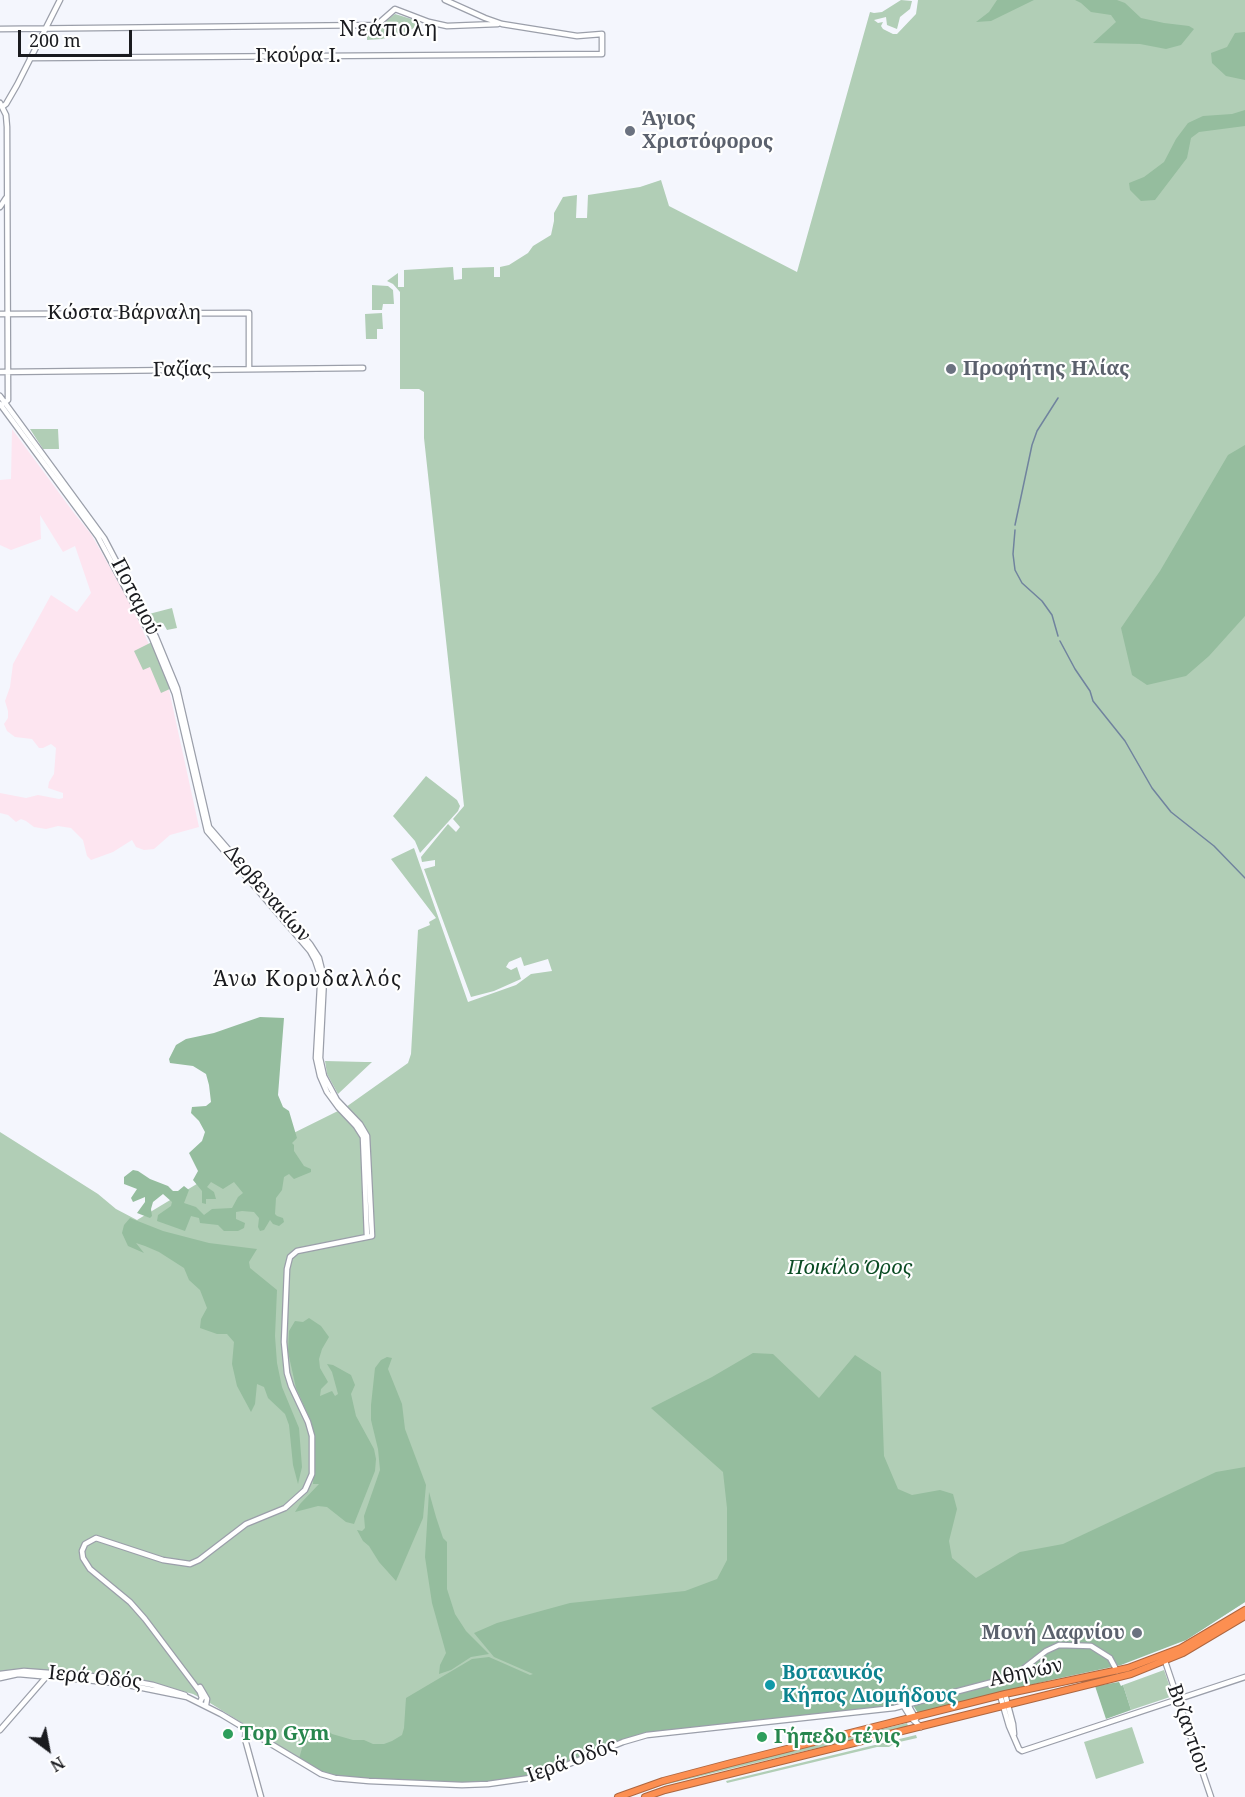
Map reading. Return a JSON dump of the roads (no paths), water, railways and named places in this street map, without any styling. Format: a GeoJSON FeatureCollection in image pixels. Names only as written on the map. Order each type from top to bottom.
{"type":"FeatureCollection","features":[{"type":"Feature","properties":{"kind":"highway"},"geometry":{"type":"LineString","coordinates":[[1165,1659],[1245,1610]]}},
{"type":"Feature","properties":{"kind":"highway"},"geometry":{"type":"LineString","coordinates":[[1165,1659],[1184,1653],[1245,1616]]}},
{"type":"Feature","properties":{"kind":"highway","name":"Αθηνών"},"geometry":{"type":"LineString","coordinates":[[618,1797],[667,1780],[913,1717],[1165,1659]]}},
{"type":"Feature","properties":{"kind":"highway","name":"Αθηνών"},"geometry":{"type":"LineString","coordinates":[[645,1797],[665,1790],[1131,1674],[1165,1659]]}},
{"type":"Feature","properties":{"kind":"street"},"geometry":{"type":"LineString","coordinates":[[4,402],[7,372],[6,114],[1,105],[6,104],[60,0]]}},
{"type":"Feature","properties":{"kind":"street"},"geometry":{"type":"LineString","coordinates":[[445,0],[502,24]]}},
{"type":"Feature","properties":{"kind":"street"},"geometry":{"type":"LineString","coordinates":[[0,29],[374,25],[395,9],[447,26],[502,24]]}},
{"type":"Feature","properties":{"kind":"street","name":"Γκούρα Ι."},"geometry":{"type":"LineString","coordinates":[[30,58],[602,54],[602,34],[577,36],[502,24]]}},
{"type":"Feature","properties":{"kind":"street"},"geometry":{"type":"LineString","coordinates":[[0,207],[6,198]]}},
{"type":"Feature","properties":{"kind":"street","name":"Κώστα Βάρναλη"},"geometry":{"type":"LineString","coordinates":[[0,314],[249,313],[249,369]]}},
{"type":"Feature","properties":{"kind":"street","name":"Γαζίας"},"geometry":{"type":"LineString","coordinates":[[0,372],[363,368]]}},
{"type":"Feature","properties":{"kind":"street","name":"Ποταμού"},"geometry":{"type":"LineString","coordinates":[[0,396],[104,538],[156,637],[177,688],[207,828]]}},
{"type":"Feature","properties":{"kind":"street","name":"Δερβενακίων"},"geometry":{"type":"LineString","coordinates":[[189,1677],[138,1610],[87,1566],[83,1558],[84,1547],[96,1538],[163,1560],[190,1564],[199,1560],[246,1524],[285,1508],[301,1494],[310,1480],[312,1436],[287,1373],[284,1342],[290,1257],[297,1251],[370,1236],[367,1136],[360,1124],[331,1090],[320,1058],[324,978],[319,958],[310,944],[207,828]]}},
{"type":"Feature","properties":{"kind":"street","name":"Ιερά Οδός"},"geometry":{"type":"LineString","coordinates":[[0,1676],[24,1671],[116,1678],[153,1685],[181,1693],[203,1704],[315,1772],[327,1776],[369,1781],[476,1785],[537,1777],[623,1742],[647,1735],[885,1709],[1004,1679],[1024,1668],[1052,1647],[1064,1644],[1091,1646],[1110,1658],[1117,1671]]}},
{"type":"Feature","properties":{"kind":"street","name":"Βυζαντίου"},"geometry":{"type":"LineString","coordinates":[[1165,1659],[1211,1797]]}},
{"type":"Feature","properties":{"kind":"street","name":"Ιερά Οδός"},"geometry":{"type":"LineString","coordinates":[[0,1676],[18,1674],[123,1684],[189,1697]]}},
{"type":"Feature","properties":{"kind":"street"},"geometry":{"type":"LineString","coordinates":[[0,1730],[47,1676]]}},
{"type":"Feature","properties":{"kind":"street"},"geometry":{"type":"LineString","coordinates":[[189,1677],[198,1689],[203,1704]]}},
{"type":"Feature","properties":{"kind":"street"},"geometry":{"type":"LineString","coordinates":[[189,1677],[205,1694],[207,1702],[203,1704]]}},
{"type":"Feature","properties":{"kind":"street"},"geometry":{"type":"LineString","coordinates":[[1002,1695],[1019,1749],[1025,1750],[1245,1677]]}},
{"type":"Feature","properties":{"kind":"street"},"geometry":{"type":"LineString","coordinates":[[189,1697],[196,1694],[198,1689]]}},
{"type":"Feature","properties":{"kind":"street"},"geometry":{"type":"LineString","coordinates":[[905,1704],[921,1727]]}},
{"type":"Feature","properties":{"kind":"street"},"geometry":{"type":"LineString","coordinates":[[246,1730],[245,1736],[261,1797]]}},
{"type":"Feature","properties":{"kind":"street"},"geometry":{"type":"LineString","coordinates":[[248,1746],[253,1734]]}},
{"type":"Feature","properties":{"kind":"waterway"},"geometry":{"type":"LineString","coordinates":[[1015,525],[1032,445],[1037,431],[1058,398]]}},
{"type":"Feature","properties":{"kind":"waterway"},"geometry":{"type":"LineString","coordinates":[[1015,530],[1013,554],[1015,570],[1022,583],[1042,601],[1052,615],[1058,636]]}},
{"type":"Feature","properties":{"kind":"waterway"},"geometry":{"type":"LineString","coordinates":[[1060,641],[1090,691],[1093,701],[1125,741],[1152,788],[1171,812],[1214,846],[1245,878]]}},
{"type":"Feature","properties":{"kind":"place","name":"Άγιος Χριστόφορος"},"geometry":{"type":"Point","coordinates":[630,131]}},
{"type":"Feature","properties":{"kind":"place","name":"Προφήτης Ηλίας"},"geometry":{"type":"Point","coordinates":[951,369]}},
{"type":"Feature","properties":{"kind":"place","name":"Μονή Δαφνίου"},"geometry":{"type":"Point","coordinates":[1137,1633]}},
{"type":"Feature","properties":{"kind":"place","name":"Βοτανικός Κήπος Διομήδους"},"geometry":{"type":"Point","coordinates":[770,1685]}},
{"type":"Feature","properties":{"kind":"place","name":"Top Gym"},"geometry":{"type":"Point","coordinates":[228,1734]}},
{"type":"Feature","properties":{"kind":"place","name":"Γήπεδο τένις"},"geometry":{"type":"Point","coordinates":[762,1737]}},
{"type":"Feature","properties":{"kind":"district","name":"Νεάπολη"},"geometry":{"type":"Point","coordinates":[389,30]}},
{"type":"Feature","properties":{"kind":"district","name":"Άνω Κορυδαλλός"},"geometry":{"type":"Point","coordinates":[308,980]}},
{"type":"Feature","properties":{"kind":"park label","name":"Ποικίλο Όρος"},"geometry":{"type":"Point","coordinates":[850,1268]}}]}
